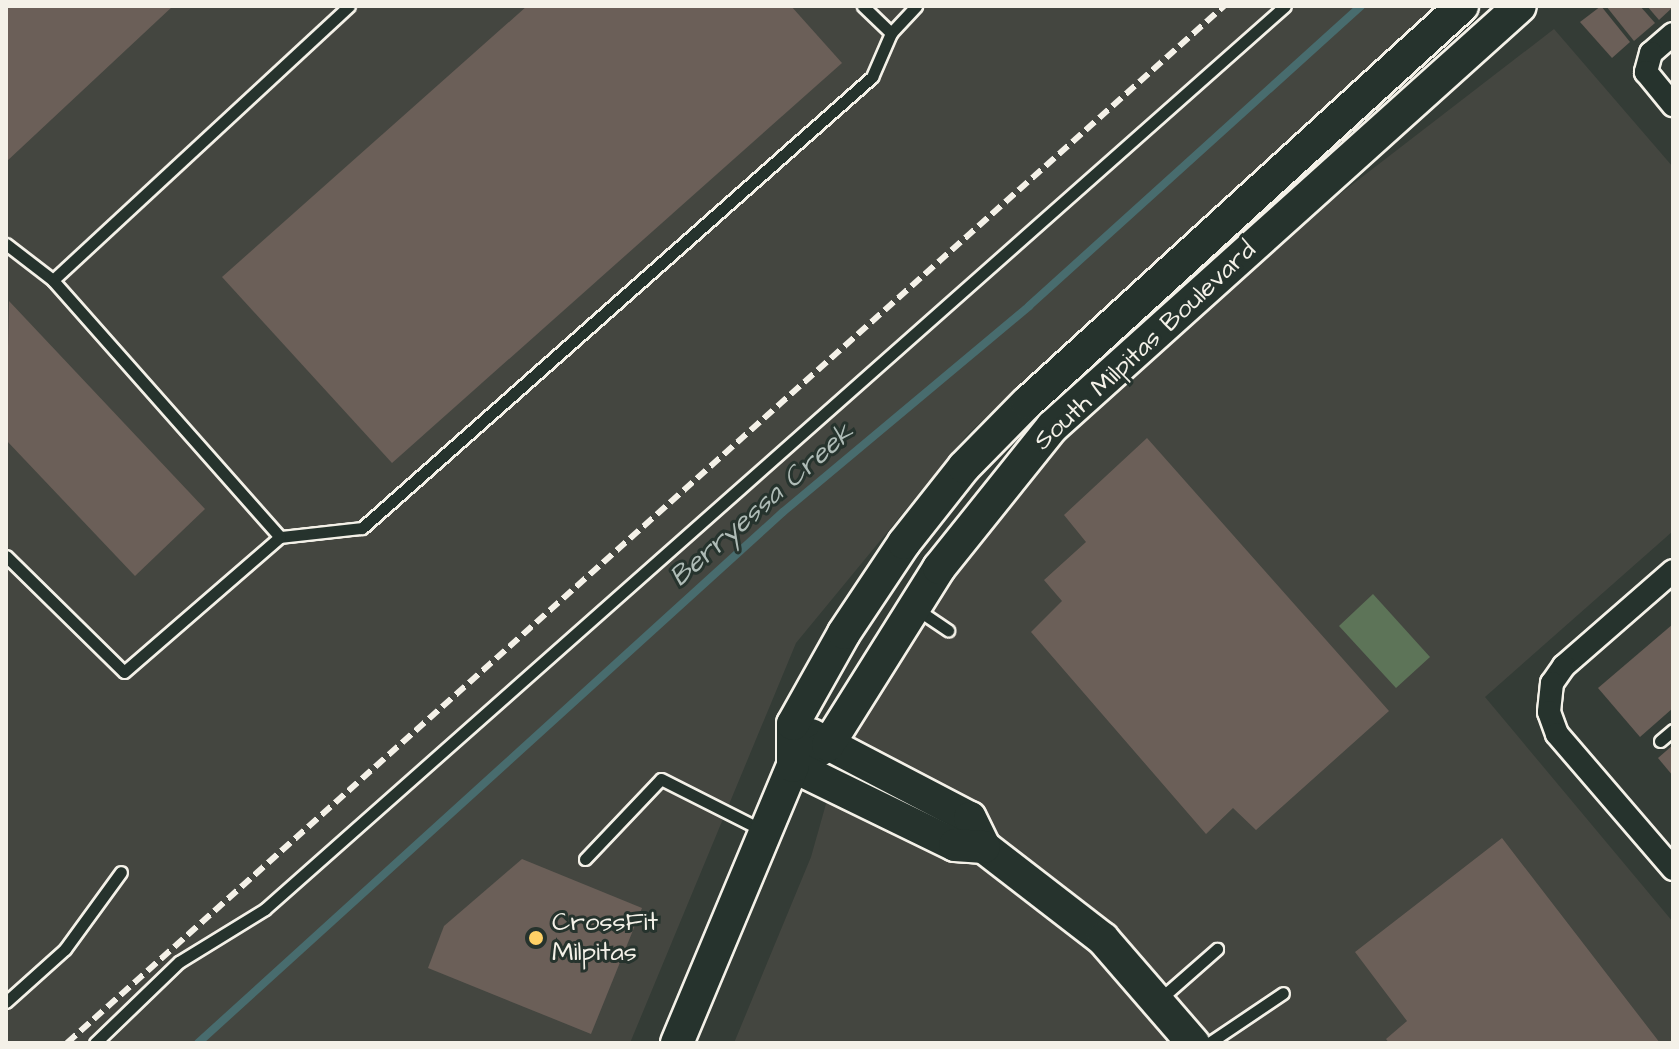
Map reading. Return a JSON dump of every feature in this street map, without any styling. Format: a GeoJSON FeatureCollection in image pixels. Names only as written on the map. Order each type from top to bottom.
{"type":"FeatureCollection","features":[{"type":"Feature","properties":{"kind":"main road","name":"South Milpitas Boulevard"},"geometry":{"type":"LineString","coordinates":[[793,724],[872,588],[964,467],[1462,6]]}},
{"type":"Feature","properties":{"kind":"main road","name":"South Milpitas Boulevard"},"geometry":{"type":"LineString","coordinates":[[793,766],[828,745],[913,607],[996,492],[1052,427],[1520,6]]}},
{"type":"Feature","properties":{"kind":"main road"},"geometry":{"type":"LineString","coordinates":[[793,724],[970,818],[984,847],[1103,939],[1160,999],[1193,1043]]}},
{"type":"Feature","properties":{"kind":"main road"},"geometry":{"type":"LineString","coordinates":[[677,1043],[793,766],[793,724]]}},
{"type":"Feature","properties":{"kind":"main road"},"geometry":{"type":"LineString","coordinates":[[793,766],[955,845],[984,847]]}},
{"type":"Feature","properties":{"kind":"street"},"geometry":{"type":"LineString","coordinates":[[1673,34],[1651,53],[1646,72],[1673,105]]}},
{"type":"Feature","properties":{"kind":"street"},"geometry":{"type":"LineString","coordinates":[[1673,571],[1564,666],[1552,683],[1549,712],[1557,734],[1673,869]]}},
{"type":"Feature","properties":{"kind":"lane"},"geometry":{"type":"LineString","coordinates":[[53,280],[349,6]]}},
{"type":"Feature","properties":{"kind":"lane"},"geometry":{"type":"LineString","coordinates":[[863,6],[891,33]]}},
{"type":"Feature","properties":{"kind":"lane"},"geometry":{"type":"LineString","coordinates":[[6,556],[124,672],[280,537],[362,528],[872,77],[891,33],[916,6]]}},
{"type":"Feature","properties":{"kind":"lane"},"geometry":{"type":"LineString","coordinates":[[95,1043],[179,962],[265,909],[1285,6]]}},
{"type":"Feature","properties":{"kind":"lane"},"geometry":{"type":"LineString","coordinates":[[8,249],[53,280],[280,537]]}},
{"type":"Feature","properties":{"kind":"lane"},"geometry":{"type":"LineString","coordinates":[[913,607],[948,630]]}},
{"type":"Feature","properties":{"kind":"lane"},"geometry":{"type":"LineString","coordinates":[[1660,741],[1673,730]]}},
{"type":"Feature","properties":{"kind":"lane"},"geometry":{"type":"LineString","coordinates":[[585,859],[661,779],[764,831]]}},
{"type":"Feature","properties":{"kind":"lane"},"geometry":{"type":"LineString","coordinates":[[6,1002],[65,949],[121,872]]}},
{"type":"Feature","properties":{"kind":"lane"},"geometry":{"type":"LineString","coordinates":[[1160,999],[1217,949]]}},
{"type":"Feature","properties":{"kind":"lane"},"geometry":{"type":"LineString","coordinates":[[1209,1043],[1283,993]]}},
{"type":"Feature","properties":{"kind":"shaded area"},"geometry":{"type":"Polygon","coordinates":[[[6,6],[1434,6],[968,434],[796,643],[630,1043],[6,1043],[6,6]]]}},
{"type":"Feature","properties":{"kind":"shaded area"},"geometry":{"type":"Polygon","coordinates":[[[1554,29],[1673,167],[1673,531],[1485,697],[1673,922],[1673,1043],[734,1043],[811,857],[870,648],[1156,336],[1554,29]]]}},
{"type":"Feature","properties":{"kind":"green space"},"geometry":{"type":"Polygon","coordinates":[[[1373,594],[1430,657],[1396,688],[1339,626],[1373,594]]]}},
{"type":"Feature","properties":{"kind":"building"},"geometry":{"type":"Polygon","coordinates":[[[6,6],[173,6],[6,162],[6,6]]]}},
{"type":"Feature","properties":{"kind":"building"},"geometry":{"type":"Polygon","coordinates":[[[527,6],[791,6],[842,63],[392,463],[222,277],[527,6]]]}},
{"type":"Feature","properties":{"kind":"building"},"geometry":{"type":"Polygon","coordinates":[[[1601,6],[1630,42],[1612,58],[1580,22],[1601,6]]]}},
{"type":"Feature","properties":{"kind":"building"},"geometry":{"type":"Polygon","coordinates":[[[1606,6],[1640,6],[1655,23],[1634,41],[1606,6]]]}},
{"type":"Feature","properties":{"kind":"building"},"geometry":{"type":"Polygon","coordinates":[[[1647,6],[1673,6],[1673,7],[1659,20],[1647,6]]]}},
{"type":"Feature","properties":{"kind":"building"},"geometry":{"type":"Polygon","coordinates":[[[9,301],[205,509],[135,576],[6,440],[9,301]]]}},
{"type":"Feature","properties":{"kind":"building"},"geometry":{"type":"Polygon","coordinates":[[[1147,438],[1389,711],[1256,830],[1233,808],[1206,834],[1031,632],[1062,601],[1044,580],[1086,542],[1064,515],[1147,438]]]}},
{"type":"Feature","properties":{"kind":"building"},"geometry":{"type":"Polygon","coordinates":[[[1673,624],[1673,708],[1640,737],[1598,688],[1673,624]]]}},
{"type":"Feature","properties":{"kind":"building"},"geometry":{"type":"Polygon","coordinates":[[[1673,745],[1673,776],[1658,758],[1673,745]]]}},
{"type":"Feature","properties":{"kind":"building"},"geometry":{"type":"Polygon","coordinates":[[[1502,838],[1660,1043],[1389,1043],[1386,1039],[1407,1021],[1355,952],[1502,838]]]}},
{"type":"Feature","properties":{"kind":"building"},"geometry":{"type":"Polygon","coordinates":[[[522,859],[642,908],[591,1034],[428,968],[444,926],[522,859]]]}},
{"type":"Feature","properties":{"kind":"waterway","name":"Berryessa Creek"},"geometry":{"type":"LineString","coordinates":[[198,1043],[783,512],[1029,306],[1361,6]]}},
{"type":"Feature","properties":{"kind":"railway"},"geometry":{"type":"LineString","coordinates":[[67,1043],[1224,6]]}},
{"type":"Feature","properties":{"kind":"place","name":"CrossFit Milpitas"},"geometry":{"type":"Point","coordinates":[536,938]}}]}
